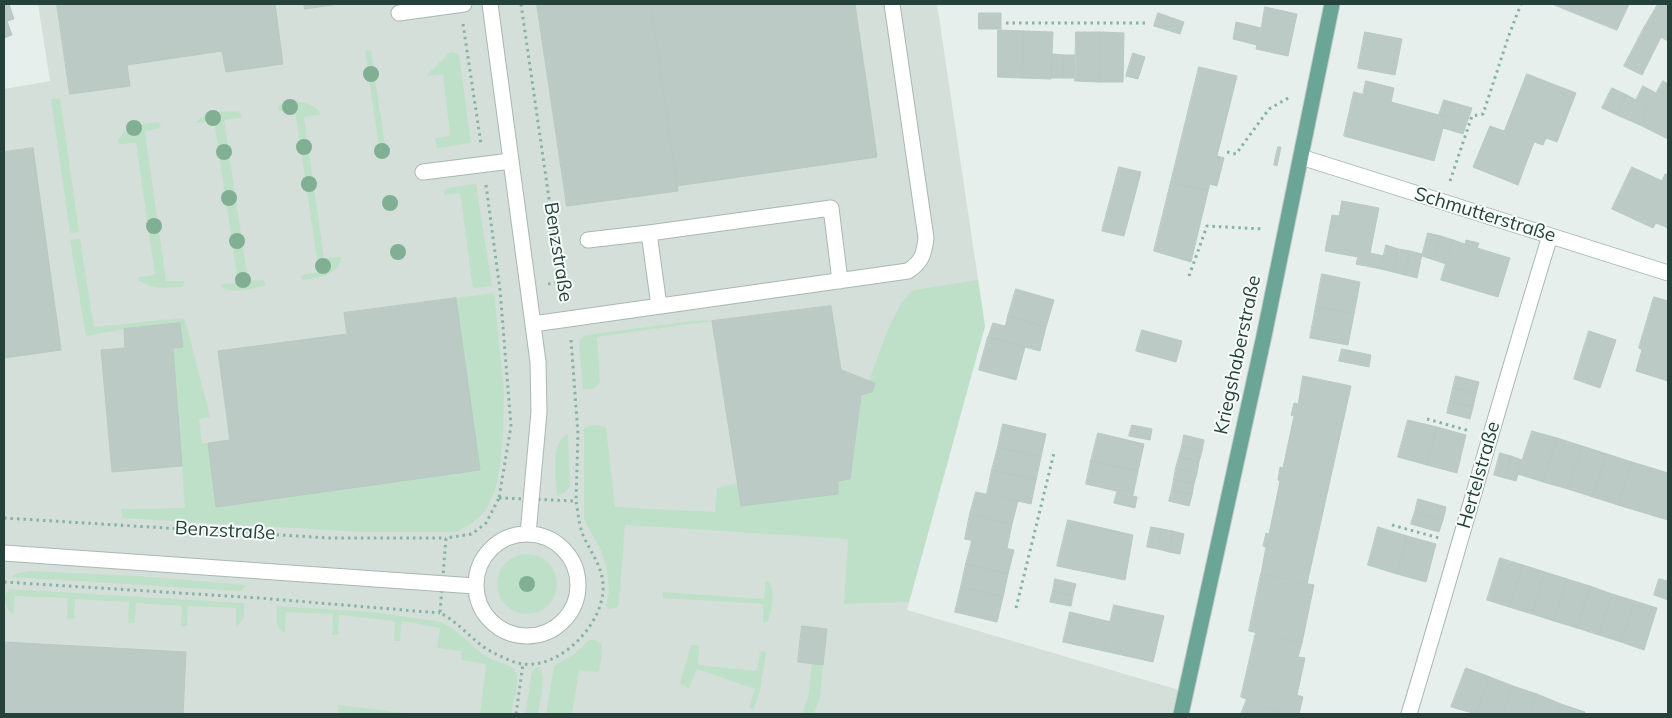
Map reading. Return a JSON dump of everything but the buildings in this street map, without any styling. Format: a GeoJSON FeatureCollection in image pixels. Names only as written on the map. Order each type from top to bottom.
{"type":"FeatureCollection","features":[{"type":"Feature","properties":{"kind":"main road","name":"Kriegshaberstraße"},"geometry":{"type":"LineString","coordinates":[[1180,714],[1264,336],[1332,4]]}},
{"type":"Feature","properties":{"kind":"street"},"geometry":{"type":"LineString","coordinates":[[399,14],[425,6],[464,4]]}},
{"type":"Feature","properties":{"kind":"street","name":"Benzstraße"},"geometry":{"type":"LineString","coordinates":[[490,4],[538,362],[539,412],[528,534]]}},
{"type":"Feature","properties":{"kind":"street"},"geometry":{"type":"LineString","coordinates":[[533,324],[908,271],[918,265],[925,247],[926,238],[892,4]]}},
{"type":"Feature","properties":{"kind":"street","name":"Schmutterstraße"},"geometry":{"type":"LineString","coordinates":[[1301,158],[1668,273]]}},
{"type":"Feature","properties":{"kind":"street"},"geometry":{"type":"LineString","coordinates":[[423,172],[511,161]]}},
{"type":"Feature","properties":{"kind":"street"},"geometry":{"type":"LineString","coordinates":[[588,240],[831,208],[840,280]]}},
{"type":"Feature","properties":{"kind":"street"},"geometry":{"type":"LineString","coordinates":[[649,233],[659,306]]}},
{"type":"Feature","properties":{"kind":"street","name":"Hertelstraße"},"geometry":{"type":"LineString","coordinates":[[1409,714],[1550,236]]}},
{"type":"Feature","properties":{"kind":"street"},"geometry":{"type":"LineString","coordinates":[[528,534],[543,536],[557,543],[568,554],[575,567],[578,582],[577,597],[572,611],[561,624],[547,633],[530,636],[514,635],[498,628],[486,617],[478,602],[475,586],[478,569],[485,555],[497,543],[512,536],[528,534]]}},
{"type":"Feature","properties":{"kind":"street","name":"Benzstraße"},"geometry":{"type":"LineString","coordinates":[[4,553],[443,582],[475,586]]}},
{"type":"Feature","properties":{"kind":"path","name":"Benzstraße"},"geometry":{"type":"LineString","coordinates":[[4,518],[329,538],[446,538],[472,534],[486,523],[499,498],[510,426],[500,290],[484,164],[460,4]]}},
{"type":"Feature","properties":{"kind":"path","name":"Benzstraße"},"geometry":{"type":"LineString","coordinates":[[4,582],[440,613],[452,619],[472,638],[494,653],[523,664],[543,662],[564,653],[583,636],[595,619],[601,602],[603,584],[597,559],[582,534],[576,501],[578,434],[570,318],[561,282],[522,4]]}},
{"type":"Feature","properties":{"kind":"path"},"geometry":{"type":"LineString","coordinates":[[1448,186],[1472,116],[1483,114],[1508,35],[1521,4]]}},
{"type":"Feature","properties":{"kind":"path"},"geometry":{"type":"LineString","coordinates":[[1006,23],[1147,23]]}},
{"type":"Feature","properties":{"kind":"path"},"geometry":{"type":"LineString","coordinates":[[1227,152],[1236,154],[1269,109],[1290,97]]}},
{"type":"Feature","properties":{"kind":"path"},"geometry":{"type":"LineString","coordinates":[[1190,276],[1207,226],[1263,229]]}},
{"type":"Feature","properties":{"kind":"path"},"geometry":{"type":"LineString","coordinates":[[1427,419],[1491,436]]}},
{"type":"Feature","properties":{"kind":"path"},"geometry":{"type":"LineString","coordinates":[[1016,608],[1054,453]]}},
{"type":"Feature","properties":{"kind":"path"},"geometry":{"type":"LineString","coordinates":[[499,498],[576,501]]}},
{"type":"Feature","properties":{"kind":"path"},"geometry":{"type":"LineString","coordinates":[[1392,525],[1460,544]]}},
{"type":"Feature","properties":{"kind":"path"},"geometry":{"type":"LineString","coordinates":[[440,613],[446,538]]}},
{"type":"Feature","properties":{"kind":"path"},"geometry":{"type":"LineString","coordinates":[[516,714],[523,664]]}},
{"type":"Feature","properties":{"kind":"shaded area"},"geometry":{"type":"Polygon","coordinates":[[[38,4],[937,4],[985,326],[907,610],[1186,692],[1181,714],[4,714],[4,89],[50,81],[38,4]]]}},
{"type":"Feature","properties":{"kind":"green space"},"geometry":{"type":"Polygon","coordinates":[[[371,50],[386,153],[380,154],[365,51],[371,50]]]}},
{"type":"Feature","properties":{"kind":"green space"},"geometry":{"type":"Polygon","coordinates":[[[453,52],[459,55],[471,143],[437,148],[435,138],[450,136],[443,74],[426,76],[449,53],[453,52]]]}},
{"type":"Feature","properties":{"kind":"green space"},"geometry":{"type":"Polygon","coordinates":[[[60,98],[79,232],[70,233],[51,99],[60,98]]]}},
{"type":"Feature","properties":{"kind":"green space"},"geometry":{"type":"Polygon","coordinates":[[[298,102],[316,108],[320,113],[319,115],[304,117],[324,258],[341,257],[339,265],[331,273],[303,280],[302,275],[319,272],[295,110],[279,111],[278,106],[283,103],[298,102]]]}},
{"type":"Feature","properties":{"kind":"green space"},"geometry":{"type":"Polygon","coordinates":[[[238,111],[242,116],[240,118],[224,120],[248,281],[263,280],[265,285],[236,291],[225,289],[221,286],[238,283],[214,121],[196,123],[204,116],[210,114],[238,111]]]}},
{"type":"Feature","properties":{"kind":"green space"},"geometry":{"type":"Polygon","coordinates":[[[158,122],[161,125],[159,129],[145,131],[166,281],[184,281],[182,287],[154,287],[138,280],[139,277],[155,275],[136,143],[120,144],[118,142],[121,136],[130,128],[140,124],[158,122]]]}},
{"type":"Feature","properties":{"kind":"green space"},"geometry":{"type":"Polygon","coordinates":[[[476,184],[492,286],[473,288],[460,193],[444,195],[444,191],[447,188],[476,184]]]}},
{"type":"Feature","properties":{"kind":"green space"},"geometry":{"type":"Polygon","coordinates":[[[80,239],[94,327],[185,319],[210,417],[199,419],[202,443],[208,443],[217,507],[480,470],[456,298],[494,293],[504,390],[503,432],[500,468],[495,490],[486,510],[473,523],[456,532],[360,532],[122,518],[121,509],[185,508],[173,348],[183,347],[180,323],[124,329],[86,336],[70,240],[80,239]]]}},
{"type":"Feature","properties":{"kind":"green space"},"geometry":{"type":"Polygon","coordinates":[[[978,280],[985,326],[909,602],[844,604],[848,539],[625,525],[619,605],[616,608],[608,609],[606,607],[609,591],[607,569],[601,551],[584,519],[584,428],[601,425],[606,428],[615,507],[715,512],[717,488],[738,483],[741,506],[837,494],[838,481],[850,478],[861,395],[872,392],[875,383],[869,381],[900,305],[914,290],[978,280]]]}},
{"type":"Feature","properties":{"kind":"green space"},"geometry":{"type":"Polygon","coordinates":[[[701,320],[712,321],[597,337],[600,382],[594,389],[583,389],[579,344],[585,335],[701,320]]]}},
{"type":"Feature","properties":{"kind":"green space"},"geometry":{"type":"Polygon","coordinates":[[[568,434],[570,487],[564,493],[557,496],[556,452],[562,438],[568,434]]]}},
{"type":"Feature","properties":{"kind":"green space"},"geometry":{"type":"Polygon","coordinates":[[[521,554],[533,554],[544,559],[552,567],[557,578],[555,596],[544,609],[533,614],[521,614],[510,609],[502,601],[497,590],[497,578],[502,567],[510,559],[521,554]]]}},
{"type":"Feature","properties":{"kind":"green space"},"geometry":{"type":"Polygon","coordinates":[[[30,571],[138,576],[246,585],[241,591],[11,577],[18,573],[30,571]]]}},
{"type":"Feature","properties":{"kind":"green space"},"geometry":{"type":"Polygon","coordinates":[[[766,581],[770,583],[772,588],[772,602],[768,621],[763,623],[763,604],[663,598],[663,592],[764,599],[766,581]]]}},
{"type":"Feature","properties":{"kind":"green space"},"geometry":{"type":"Polygon","coordinates":[[[10,589],[244,603],[244,618],[236,627],[236,608],[188,606],[187,626],[181,626],[182,606],[136,603],[135,622],[128,623],[129,602],[75,599],[74,619],[67,618],[68,598],[15,596],[13,615],[5,602],[7,592],[10,589]]]}},
{"type":"Feature","properties":{"kind":"green space"},"geometry":{"type":"Polygon","coordinates":[[[277,606],[372,612],[436,621],[444,624],[458,632],[492,660],[514,669],[517,682],[511,714],[480,714],[486,664],[461,660],[462,651],[437,648],[440,628],[402,621],[400,641],[394,641],[395,621],[339,615],[338,635],[332,635],[333,614],[286,612],[285,633],[281,631],[278,625],[277,606]]]}},
{"type":"Feature","properties":{"kind":"green space"},"geometry":{"type":"Polygon","coordinates":[[[589,640],[595,640],[601,644],[599,672],[579,670],[572,714],[546,714],[554,666],[574,654],[589,640]]]}},
{"type":"Feature","properties":{"kind":"green space"},"geometry":{"type":"Polygon","coordinates":[[[691,645],[699,645],[698,665],[757,671],[760,651],[766,652],[760,691],[754,709],[749,708],[755,689],[697,669],[689,688],[680,684],[691,645]]]}},
{"type":"Feature","properties":{"kind":"green space"},"geometry":{"type":"Polygon","coordinates":[[[812,663],[823,665],[820,698],[814,714],[802,714],[808,698],[812,663]]]}},
{"type":"Feature","properties":{"kind":"green space"},"geometry":{"type":"Polygon","coordinates":[[[539,667],[543,683],[538,714],[525,714],[532,672],[535,668],[539,667]]]}},
{"type":"Feature","properties":{"kind":"green space"},"geometry":{"type":"Polygon","coordinates":[[[338,705],[412,714],[338,714],[338,705]]]}}]}
